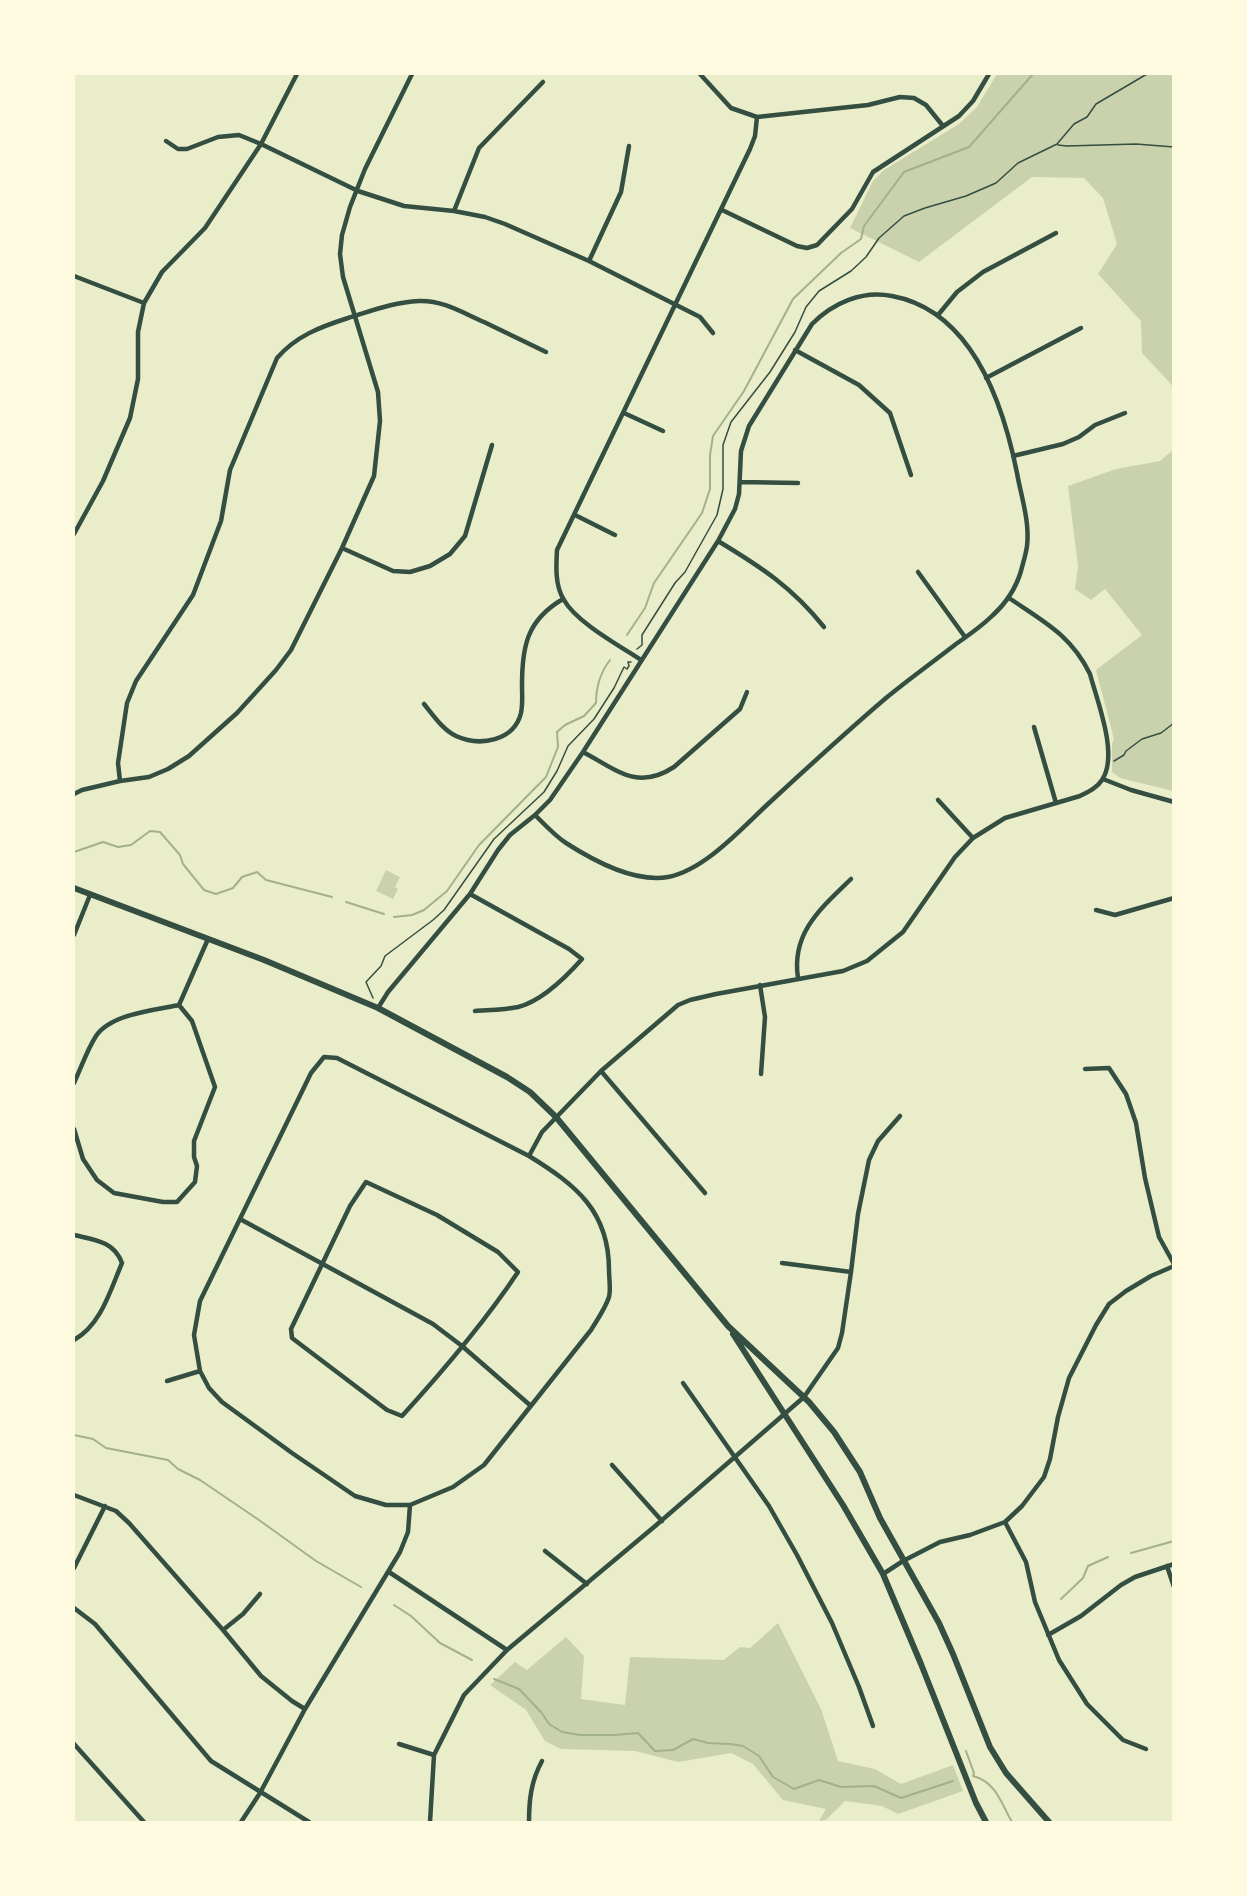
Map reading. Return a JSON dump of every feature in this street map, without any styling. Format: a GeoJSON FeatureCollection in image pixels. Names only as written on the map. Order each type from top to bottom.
{"type":"FeatureCollection","features":[{"type":"Feature","properties":{"kind":"street"},"geometry":{"type":"LineString","coordinates":[[74,534],[103,481],[130,418],[138,379],[138,332],[144,303],[162,272],[206,228],[261,144],[297,74]]}},
{"type":"Feature","properties":{"kind":"street"},"geometry":{"type":"LineString","coordinates":[[74,794],[120,781],[149,777],[168,769],[189,756],[237,713],[291,650],[342,548],[374,476],[380,421],[378,392],[343,277],[340,254],[342,235],[365,169],[412,74]]}},
{"type":"Feature","properties":{"kind":"street"},"geometry":{"type":"LineString","coordinates":[[700,74],[731,108],[757,117],[867,105],[900,97],[914,98],[926,105],[943,126]]}},
{"type":"Feature","properties":{"kind":"street"},"geometry":{"type":"LineString","coordinates":[[722,210],[797,246],[812,248],[852,209],[873,172],[959,116],[973,101],[989,74]]}},
{"type":"Feature","properties":{"kind":"street"},"geometry":{"type":"LineString","coordinates":[[454,211],[479,148],[543,82]]}},
{"type":"Feature","properties":{"kind":"street"},"geometry":{"type":"LineString","coordinates":[[641,660],[577,615],[563,599],[556,568],[557,550],[722,210],[750,149],[757,117]]}},
{"type":"Feature","properties":{"kind":"street"},"geometry":{"type":"LineString","coordinates":[[166,141],[178,149],[188,149],[218,138],[238,135],[358,191],[404,206],[486,217],[588,261],[700,318],[713,333]]}},
{"type":"Feature","properties":{"kind":"street"},"geometry":{"type":"LineString","coordinates":[[588,261],[621,192],[629,146]]}},
{"type":"Feature","properties":{"kind":"street"},"geometry":{"type":"LineString","coordinates":[[938,315],[957,292],[983,272],[1056,233]]}},
{"type":"Feature","properties":{"kind":"street"},"geometry":{"type":"LineString","coordinates":[[74,276],[144,303]]}},
{"type":"Feature","properties":{"kind":"street"},"geometry":{"type":"LineString","coordinates":[[378,1008],[388,992],[470,894],[510,835],[550,800],[717,541],[735,509],[740,482],[741,451],[749,426],[812,324],[822,314],[844,301],[874,294],[903,298],[938,315],[962,339],[986,378],[1007,429],[1027,526],[1027,546],[1020,575],[1009,598],[992,616],[965,638],[885,699],[717,850],[678,875],[651,879],[619,871],[566,843],[535,815]]}},
{"type":"Feature","properties":{"kind":"street"},"geometry":{"type":"LineString","coordinates":[[120,781],[118,762],[127,703],[136,681],[193,595],[221,520],[230,470],[277,358],[287,346],[304,334],[325,325],[400,303],[432,302],[444,304],[546,352]]}},
{"type":"Feature","properties":{"kind":"street"},"geometry":{"type":"LineString","coordinates":[[986,378],[1081,328]]}},
{"type":"Feature","properties":{"kind":"street"},"geometry":{"type":"LineString","coordinates":[[795,350],[859,385],[890,413],[911,475]]}},
{"type":"Feature","properties":{"kind":"street"},"geometry":{"type":"LineString","coordinates":[[1013,456],[1063,444],[1095,425],[1125,412]]}},
{"type":"Feature","properties":{"kind":"street"},"geometry":{"type":"LineString","coordinates":[[624,413],[663,431]]}},
{"type":"Feature","properties":{"kind":"street"},"geometry":{"type":"LineString","coordinates":[[342,548],[393,571],[410,572],[430,566],[450,554],[465,536],[492,445]]}},
{"type":"Feature","properties":{"kind":"street"},"geometry":{"type":"LineString","coordinates":[[740,482],[798,483]]}},
{"type":"Feature","properties":{"kind":"street"},"geometry":{"type":"LineString","coordinates":[[575,514],[615,535]]}},
{"type":"Feature","properties":{"kind":"street"},"geometry":{"type":"LineString","coordinates":[[717,541],[778,580],[824,627]]}},
{"type":"Feature","properties":{"kind":"street"},"geometry":{"type":"LineString","coordinates":[[918,572],[965,638]]}},
{"type":"Feature","properties":{"kind":"street"},"geometry":{"type":"LineString","coordinates":[[529,1156],[542,1132],[601,1071],[678,1005],[690,1000],[860,965],[878,954],[903,932],[955,857],[973,838],[1005,818],[1085,794],[1103,779],[1108,764],[1109,746],[1090,674],[1080,656],[1057,630],[1009,598]]}},
{"type":"Feature","properties":{"kind":"street"},"geometry":{"type":"LineString","coordinates":[[424,704],[442,726],[455,736],[484,741],[498,738],[510,731],[522,712],[522,662],[526,641],[535,623],[545,611],[563,599]]}},
{"type":"Feature","properties":{"kind":"street"},"geometry":{"type":"LineString","coordinates":[[583,752],[623,773],[639,779],[651,779],[674,767],[740,709],[747,692]]}},
{"type":"Feature","properties":{"kind":"street"},"geometry":{"type":"LineString","coordinates":[[1034,727],[1056,803]]}},
{"type":"Feature","properties":{"kind":"street"},"geometry":{"type":"LineString","coordinates":[[1103,779],[1173,802]]}},
{"type":"Feature","properties":{"kind":"street"},"geometry":{"type":"LineString","coordinates":[[938,800],[973,838]]}},
{"type":"Feature","properties":{"kind":"street"},"geometry":{"type":"LineString","coordinates":[[798,978],[797,952],[809,924],[851,879]]}},
{"type":"Feature","properties":{"kind":"street"},"geometry":{"type":"LineString","coordinates":[[74,888],[264,960],[378,1008],[507,1077],[530,1092],[556,1117],[728,1326],[843,1505],[883,1575],[985,1822]]}},
{"type":"Feature","properties":{"kind":"street"},"geometry":{"type":"LineString","coordinates":[[470,894],[569,949],[582,959],[570,972],[531,1002],[518,1007],[475,1011]]}},
{"type":"Feature","properties":{"kind":"street"},"geometry":{"type":"LineString","coordinates":[[74,935],[90,895]]}},
{"type":"Feature","properties":{"kind":"street"},"geometry":{"type":"LineString","coordinates":[[1096,910],[1115,915],[1173,897]]}},
{"type":"Feature","properties":{"kind":"street"},"geometry":{"type":"LineString","coordinates":[[179,1005],[208,939]]}},
{"type":"Feature","properties":{"kind":"street"},"geometry":{"type":"LineString","coordinates":[[760,985],[765,1017],[761,1074]]}},
{"type":"Feature","properties":{"kind":"street"},"geometry":{"type":"LineString","coordinates":[[74,1083],[96,1036],[107,1024],[130,1016],[179,1005]]}},
{"type":"Feature","properties":{"kind":"street"},"geometry":{"type":"LineString","coordinates":[[74,1130],[83,1159],[98,1180],[114,1193],[163,1202],[177,1202],[195,1182],[197,1166],[194,1157],[194,1141],[215,1087],[192,1021],[179,1005]]}},
{"type":"Feature","properties":{"kind":"street"},"geometry":{"type":"LineString","coordinates":[[324,1057],[337,1058],[529,1156],[572,1186],[587,1200],[598,1218],[609,1256],[610,1295],[591,1330],[484,1465],[453,1487],[410,1505],[386,1505],[355,1496],[292,1453],[222,1401],[209,1388],[200,1371],[194,1335],[200,1301],[311,1073],[324,1057]]}},
{"type":"Feature","properties":{"kind":"street"},"geometry":{"type":"LineString","coordinates":[[883,1575],[903,1561],[940,1542],[970,1535],[1005,1522],[1022,1506],[1044,1478],[1069,1378],[1084,1346],[1109,1305],[1126,1291],[1173,1265],[1159,1237],[1145,1178],[1136,1123],[1126,1094],[1109,1068],[1085,1069]]}},
{"type":"Feature","properties":{"kind":"street"},"geometry":{"type":"LineString","coordinates":[[601,1071],[705,1193]]}},
{"type":"Feature","properties":{"kind":"street"},"geometry":{"type":"LineString","coordinates":[[430,1822],[434,1755],[464,1695],[507,1650],[662,1521],[804,1397],[838,1348],[858,1214],[869,1160],[878,1141],[900,1116]]}},
{"type":"Feature","properties":{"kind":"street"},"geometry":{"type":"LineString","coordinates":[[366,1182],[448,1221],[498,1252],[518,1272],[462,1346],[402,1416],[387,1410],[292,1338],[291,1329],[323,1263],[350,1206],[366,1182]]}},
{"type":"Feature","properties":{"kind":"street"},"geometry":{"type":"LineString","coordinates":[[240,1219],[433,1324],[531,1406]]}},
{"type":"Feature","properties":{"kind":"street"},"geometry":{"type":"LineString","coordinates":[[74,1235],[104,1242],[114,1248],[122,1263],[101,1311],[91,1327],[74,1340]]}},
{"type":"Feature","properties":{"kind":"street"},"geometry":{"type":"LineString","coordinates":[[782,1263],[851,1272]]}},
{"type":"Feature","properties":{"kind":"street"},"geometry":{"type":"LineString","coordinates":[[728,1326],[804,1397],[834,1432],[860,1472],[880,1518],[939,1623],[990,1747],[1006,1773],[1048,1822]]}},
{"type":"Feature","properties":{"kind":"street"},"geometry":{"type":"LineString","coordinates":[[167,1381],[200,1371]]}},
{"type":"Feature","properties":{"kind":"street"},"geometry":{"type":"LineString","coordinates":[[683,1383],[769,1506],[797,1555],[832,1623],[873,1726]]}},
{"type":"Feature","properties":{"kind":"street"},"geometry":{"type":"LineString","coordinates":[[612,1465],[662,1521]]}},
{"type":"Feature","properties":{"kind":"street"},"geometry":{"type":"LineString","coordinates":[[74,1495],[116,1511],[129,1522],[261,1676],[304,1709]]}},
{"type":"Feature","properties":{"kind":"street"},"geometry":{"type":"LineString","coordinates":[[241,1822],[260,1793],[304,1709],[400,1552],[408,1532],[410,1505]]}},
{"type":"Feature","properties":{"kind":"street"},"geometry":{"type":"LineString","coordinates":[[74,1568],[105,1506]]}},
{"type":"Feature","properties":{"kind":"street"},"geometry":{"type":"LineString","coordinates":[[1005,1522],[1026,1562],[1035,1602],[1059,1660],[1087,1704],[1123,1740],[1146,1749]]}},
{"type":"Feature","properties":{"kind":"street"},"geometry":{"type":"LineString","coordinates":[[545,1551],[587,1584]]}},
{"type":"Feature","properties":{"kind":"street"},"geometry":{"type":"LineString","coordinates":[[1048,1635],[1081,1616],[1134,1577],[1173,1564]]}},
{"type":"Feature","properties":{"kind":"street"},"geometry":{"type":"LineString","coordinates":[[1167,1566],[1173,1587]]}},
{"type":"Feature","properties":{"kind":"street"},"geometry":{"type":"LineString","coordinates":[[389,1572],[507,1650]]}},
{"type":"Feature","properties":{"kind":"street"},"geometry":{"type":"LineString","coordinates":[[223,1630],[243,1614],[260,1594]]}},
{"type":"Feature","properties":{"kind":"street"},"geometry":{"type":"LineString","coordinates":[[74,1608],[95,1624],[211,1761],[309,1822]]}},
{"type":"Feature","properties":{"kind":"street"},"geometry":{"type":"LineString","coordinates":[[74,1744],[144,1822]]}},
{"type":"Feature","properties":{"kind":"street"},"geometry":{"type":"LineString","coordinates":[[399,1744],[434,1755]]}},
{"type":"Feature","properties":{"kind":"street"},"geometry":{"type":"LineString","coordinates":[[529,1822],[530,1791],[542,1761]]}},
{"type":"Feature","properties":{"kind":"path"},"geometry":{"type":"LineString","coordinates":[[378,1008],[366,982],[381,966],[385,956],[444,910],[456,896],[494,838],[544,792],[557,771],[568,746],[594,719],[614,688],[624,667],[627,669],[628,662],[641,660],[637,649],[642,645],[642,635],[685,572],[717,515],[723,489],[723,445],[728,430],[735,416],[775,366],[811,299],[827,284],[852,271],[866,257],[879,238],[904,216],[966,196],[996,183],[1018,163],[1057,144],[1074,124],[1087,117],[1096,104],[1147,74]]}},
{"type":"Feature","properties":{"kind":"path"},"geometry":{"type":"LineString","coordinates":[[1057,144],[1067,146],[1137,144],[1173,147]]}},
{"type":"Feature","properties":{"kind":"path"},"geometry":{"type":"LineString","coordinates":[[1108,764],[1124,755],[1142,739],[1161,733],[1173,723]]}},
{"type":"Feature","properties":{"kind":"green space"},"geometry":{"type":"Polygon","coordinates":[[[997,74],[1173,74],[1173,392],[1171,384],[1142,353],[1141,321],[1098,274],[1117,244],[1103,198],[1084,178],[1032,177],[919,262],[850,228],[873,181],[884,170],[959,124],[977,107],[997,74]]]}},
{"type":"Feature","properties":{"kind":"green space"},"geometry":{"type":"Polygon","coordinates":[[[1173,450],[1173,791],[1120,778],[1112,772],[1114,739],[1096,670],[1142,635],[1105,589],[1091,600],[1075,589],[1078,566],[1068,486],[1116,469],[1160,461],[1173,450]]]}},
{"type":"Feature","properties":{"kind":"green space"},"geometry":{"type":"Polygon","coordinates":[[[386,870],[400,877],[393,899],[376,891],[386,870]]]}},
{"type":"Feature","properties":{"kind":"green space"},"geometry":{"type":"Polygon","coordinates":[[[778,1623],[821,1709],[838,1761],[875,1769],[901,1784],[953,1765],[963,1791],[898,1814],[882,1806],[845,1801],[826,1820],[819,1821],[826,1809],[783,1800],[753,1764],[731,1753],[678,1762],[635,1751],[561,1749],[545,1741],[526,1710],[490,1685],[515,1662],[527,1670],[566,1637],[584,1656],[581,1699],[625,1705],[630,1657],[724,1660],[740,1647],[750,1648],[778,1623]]]}},
{"type":"Feature","properties":{"kind":"waterway"},"geometry":{"type":"LineString","coordinates":[[627,635],[645,608],[654,583],[702,513],[710,489],[710,455],[713,436],[744,391],[793,299],[841,253],[861,239],[864,226],[904,172],[969,147],[1033,74]]}},
{"type":"Feature","properties":{"kind":"waterway"},"geometry":{"type":"LineString","coordinates":[[394,917],[412,915],[424,910],[447,891],[479,845],[546,777],[558,747],[557,732],[565,725],[584,716],[596,703],[599,680],[610,660]]}},
{"type":"Feature","properties":{"kind":"waterway"},"geometry":{"type":"LineString","coordinates":[[74,852],[103,842],[118,847],[131,845],[150,831],[160,832],[180,855],[183,864],[204,890],[216,894],[233,888],[242,877],[257,872],[266,880],[332,897]]}},
{"type":"Feature","properties":{"kind":"waterway"},"geometry":{"type":"LineString","coordinates":[[346,902],[384,914]]}},
{"type":"Feature","properties":{"kind":"waterway"},"geometry":{"type":"LineString","coordinates":[[74,1435],[93,1439],[106,1448],[168,1460],[316,1561],[361,1587]]}},
{"type":"Feature","properties":{"kind":"waterway"},"geometry":{"type":"LineString","coordinates":[[1131,1553],[1174,1541]]}},
{"type":"Feature","properties":{"kind":"waterway"},"geometry":{"type":"LineString","coordinates":[[1061,1599],[1083,1578],[1088,1566],[1108,1557]]}},
{"type":"Feature","properties":{"kind":"waterway"},"geometry":{"type":"LineString","coordinates":[[394,1605],[411,1616],[440,1643],[472,1660]]}},
{"type":"Feature","properties":{"kind":"waterway"},"geometry":{"type":"LineString","coordinates":[[494,1679],[519,1689],[549,1724],[562,1732],[580,1735],[638,1733],[655,1751],[673,1750],[693,1739],[708,1743],[743,1746],[759,1756],[773,1777],[794,1789],[819,1780],[841,1787],[874,1786],[901,1798],[953,1781]]}},
{"type":"Feature","properties":{"kind":"waterway"},"geometry":{"type":"LineString","coordinates":[[966,1751],[973,1776],[993,1788],[1012,1822]]}}]}
